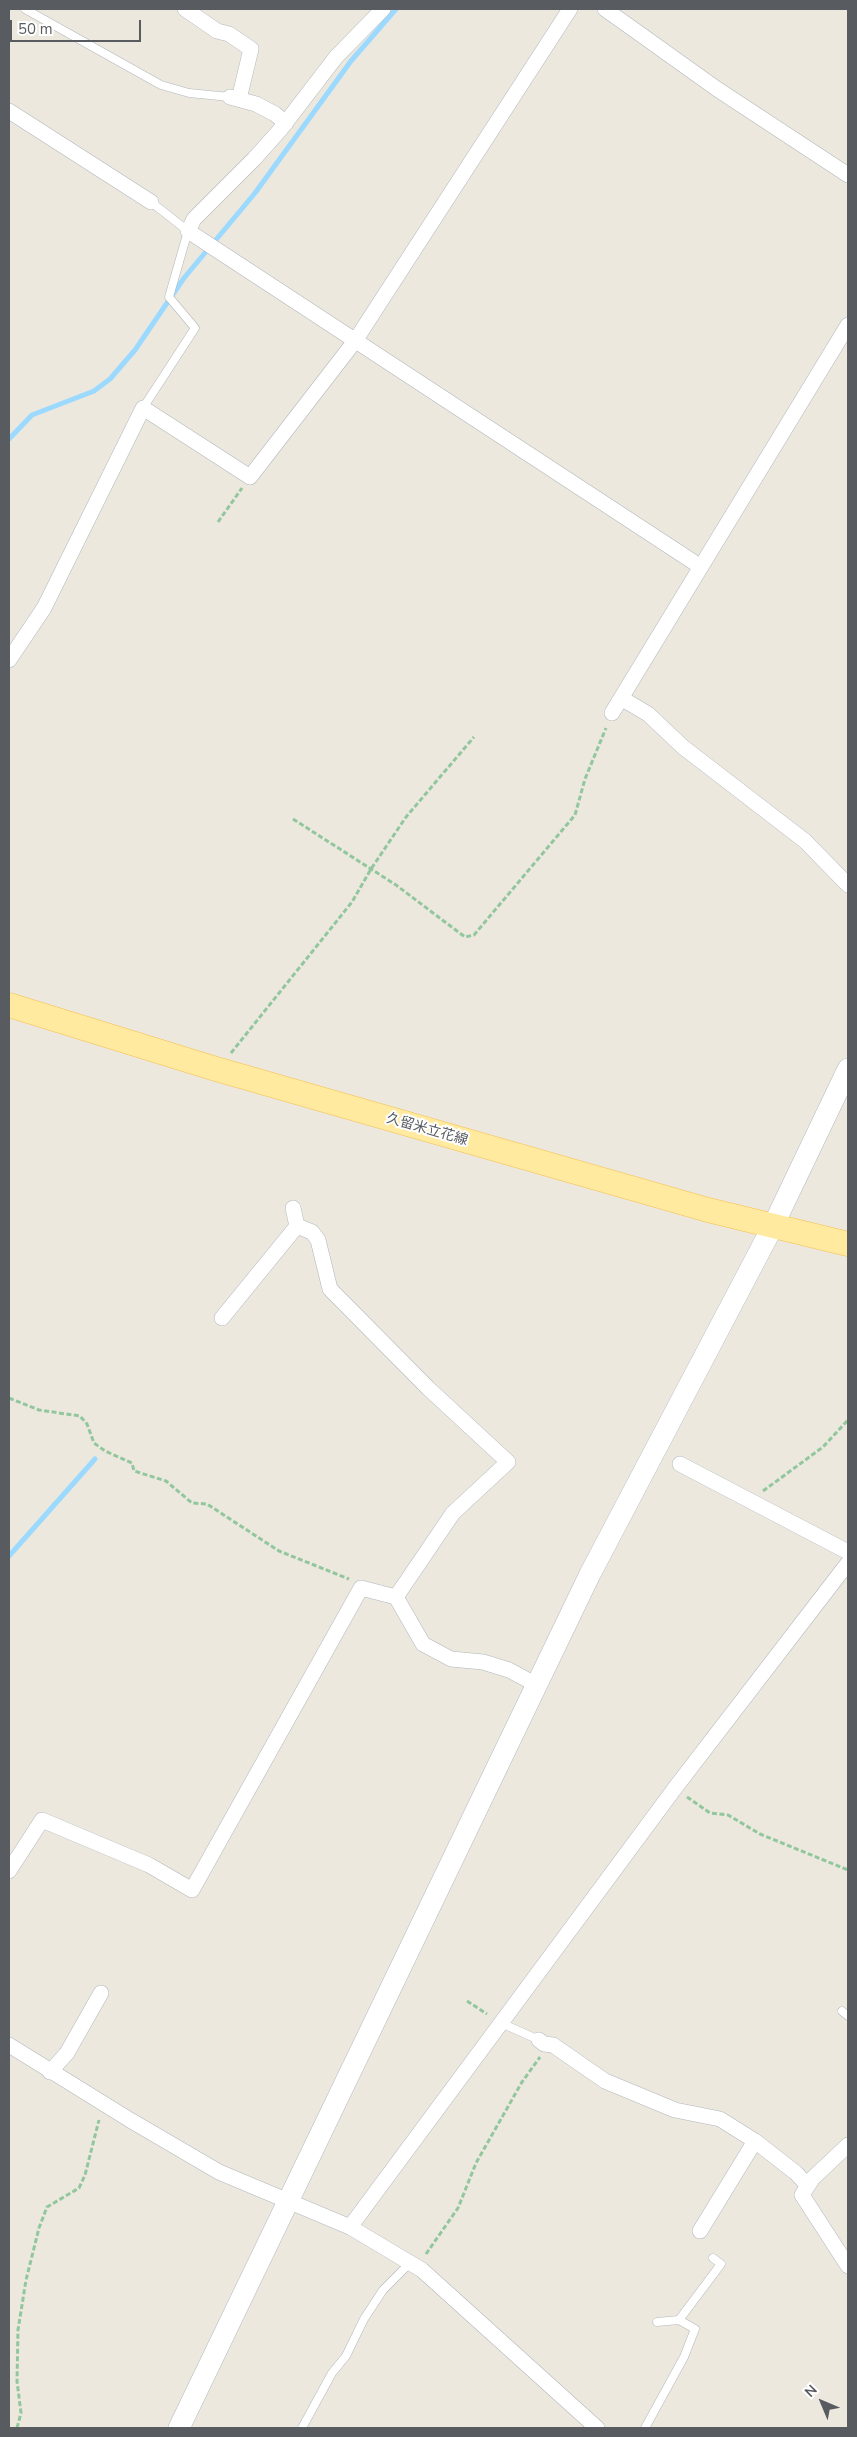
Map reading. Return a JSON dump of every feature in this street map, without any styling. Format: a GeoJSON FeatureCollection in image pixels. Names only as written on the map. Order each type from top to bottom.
{"type":"FeatureCollection","features":[{"type":"Feature","properties":{"kind":"main road","name":"久留米立花線"},"geometry":{"type":"LineString","coordinates":[[9,1005],[216,1069],[708,1210],[848,1244]]}},
{"type":"Feature","properties":{"kind":"street"},"geometry":{"type":"LineString","coordinates":[[184,9],[216,31],[228,34],[251,49],[234,98],[256,104],[286,123]]}},
{"type":"Feature","properties":{"kind":"street"},"geometry":{"type":"LineString","coordinates":[[383,9],[336,57],[286,123],[254,159],[194,219],[188,232],[701,567]]}},
{"type":"Feature","properties":{"kind":"street"},"geometry":{"type":"LineString","coordinates":[[9,660],[44,608],[143,408],[250,478],[355,340],[570,9]]}},
{"type":"Feature","properties":{"kind":"street"},"geometry":{"type":"LineString","coordinates":[[605,9],[717,89],[848,175]]}},
{"type":"Feature","properties":{"kind":"street"},"geometry":{"type":"LineString","coordinates":[[9,111],[151,202]]}},
{"type":"Feature","properties":{"kind":"street"},"geometry":{"type":"LineString","coordinates":[[612,713],[848,325]]}},
{"type":"Feature","properties":{"kind":"street"},"geometry":{"type":"LineString","coordinates":[[621,698],[648,714],[683,747],[805,841],[848,885]]}},
{"type":"Feature","properties":{"kind":"street"},"geometry":{"type":"LineString","coordinates":[[179,2428],[537,1685],[649,1459],[773,1226],[848,1068]]}},
{"type":"Feature","properties":{"kind":"street"},"geometry":{"type":"LineString","coordinates":[[293,1208],[297,1226]]}},
{"type":"Feature","properties":{"kind":"street"},"geometry":{"type":"LineString","coordinates":[[222,1318],[297,1226]]}},
{"type":"Feature","properties":{"kind":"street"},"geometry":{"type":"LineString","coordinates":[[297,1226],[312,1232],[318,1240],[330,1289],[428,1388],[508,1462],[454,1513],[396,1597]]}},
{"type":"Feature","properties":{"kind":"street"},"geometry":{"type":"LineString","coordinates":[[680,1464],[848,1552]]}},
{"type":"Feature","properties":{"kind":"street"},"geometry":{"type":"LineString","coordinates":[[350,2227],[675,1788],[848,1563]]}},
{"type":"Feature","properties":{"kind":"street"},"geometry":{"type":"LineString","coordinates":[[9,1871],[42,1820],[149,1865],[192,1890],[361,1588],[396,1597],[424,1644],[451,1659],[483,1662],[509,1670],[537,1685]]}},
{"type":"Feature","properties":{"kind":"street"},"geometry":{"type":"LineString","coordinates":[[50,2072],[67,2053],[101,1993]]}},
{"type":"Feature","properties":{"kind":"street"},"geometry":{"type":"LineString","coordinates":[[544,2042],[553,2045],[605,2082],[675,2110],[720,2119],[796,2172],[808,2186]]}},
{"type":"Feature","properties":{"kind":"street"},"geometry":{"type":"LineString","coordinates":[[9,2044],[50,2072],[219,2172],[350,2227],[413,2265],[597,2428]]}},
{"type":"Feature","properties":{"kind":"street"},"geometry":{"type":"LineString","coordinates":[[700,2231],[755,2142]]}},
{"type":"Feature","properties":{"kind":"street"},"geometry":{"type":"LineString","coordinates":[[848,2145],[813,2178],[802,2195],[848,2266]]}},
{"type":"Feature","properties":{"kind":"lane"},"geometry":{"type":"LineString","coordinates":[[25,9],[161,85],[189,93],[234,98]]}},
{"type":"Feature","properties":{"kind":"lane"},"geometry":{"type":"LineString","coordinates":[[143,408],[195,328],[169,297],[188,232],[151,202]]}},
{"type":"Feature","properties":{"kind":"lane"},"geometry":{"type":"LineString","coordinates":[[501,2023],[544,2042]]}},
{"type":"Feature","properties":{"kind":"lane"},"geometry":{"type":"LineString","coordinates":[[679,2320],[721,2264],[713,2258]]}},
{"type":"Feature","properties":{"kind":"lane"},"geometry":{"type":"LineString","coordinates":[[302,2428],[332,2373],[346,2356],[383,2290],[413,2265]]}},
{"type":"Feature","properties":{"kind":"lane"},"geometry":{"type":"LineString","coordinates":[[645,2428],[684,2357],[695,2329],[679,2320],[657,2322]]}},
{"type":"Feature","properties":{"kind":"path"},"geometry":{"type":"LineString","coordinates":[[218,522],[250,478]]}},
{"type":"Feature","properties":{"kind":"path"},"geometry":{"type":"LineString","coordinates":[[293,819],[396,885],[465,938],[474,935],[575,815],[585,779],[612,713]]}},
{"type":"Feature","properties":{"kind":"path"},"geometry":{"type":"LineString","coordinates":[[216,1069],[249,1033],[352,902],[371,869],[406,817],[474,737]]}},
{"type":"Feature","properties":{"kind":"path"},"geometry":{"type":"LineString","coordinates":[[9,1398],[39,1410],[80,1416],[87,1424],[94,1443],[105,1451],[132,1463],[134,1471],[166,1480],[192,1503],[207,1504],[279,1551],[352,1581],[361,1588]]}},
{"type":"Feature","properties":{"kind":"path"},"geometry":{"type":"LineString","coordinates":[[751,1501],[774,1481],[823,1447],[848,1420]]}},
{"type":"Feature","properties":{"kind":"path"},"geometry":{"type":"LineString","coordinates":[[675,1788],[710,1812],[728,1814],[760,1834],[848,1870]]}},
{"type":"Feature","properties":{"kind":"path"},"geometry":{"type":"LineString","coordinates":[[467,2001],[501,2023]]}},
{"type":"Feature","properties":{"kind":"path"},"geometry":{"type":"LineString","coordinates":[[413,2265],[458,2208],[476,2163],[544,2042]]}},
{"type":"Feature","properties":{"kind":"path"},"geometry":{"type":"LineString","coordinates":[[17,2428],[21,2413],[17,2381],[18,2330],[26,2280],[39,2228],[47,2207],[79,2188],[85,2175],[103,2104]]}},
{"type":"Feature","properties":{"kind":"waterway"},"geometry":{"type":"LineString","coordinates":[[9,439],[32,415],[94,391],[110,379],[135,350],[184,278],[255,193],[351,61],[396,9]]}},
{"type":"Feature","properties":{"kind":"waterway"},"geometry":{"type":"LineString","coordinates":[[9,1556],[95,1459]]}}]}
